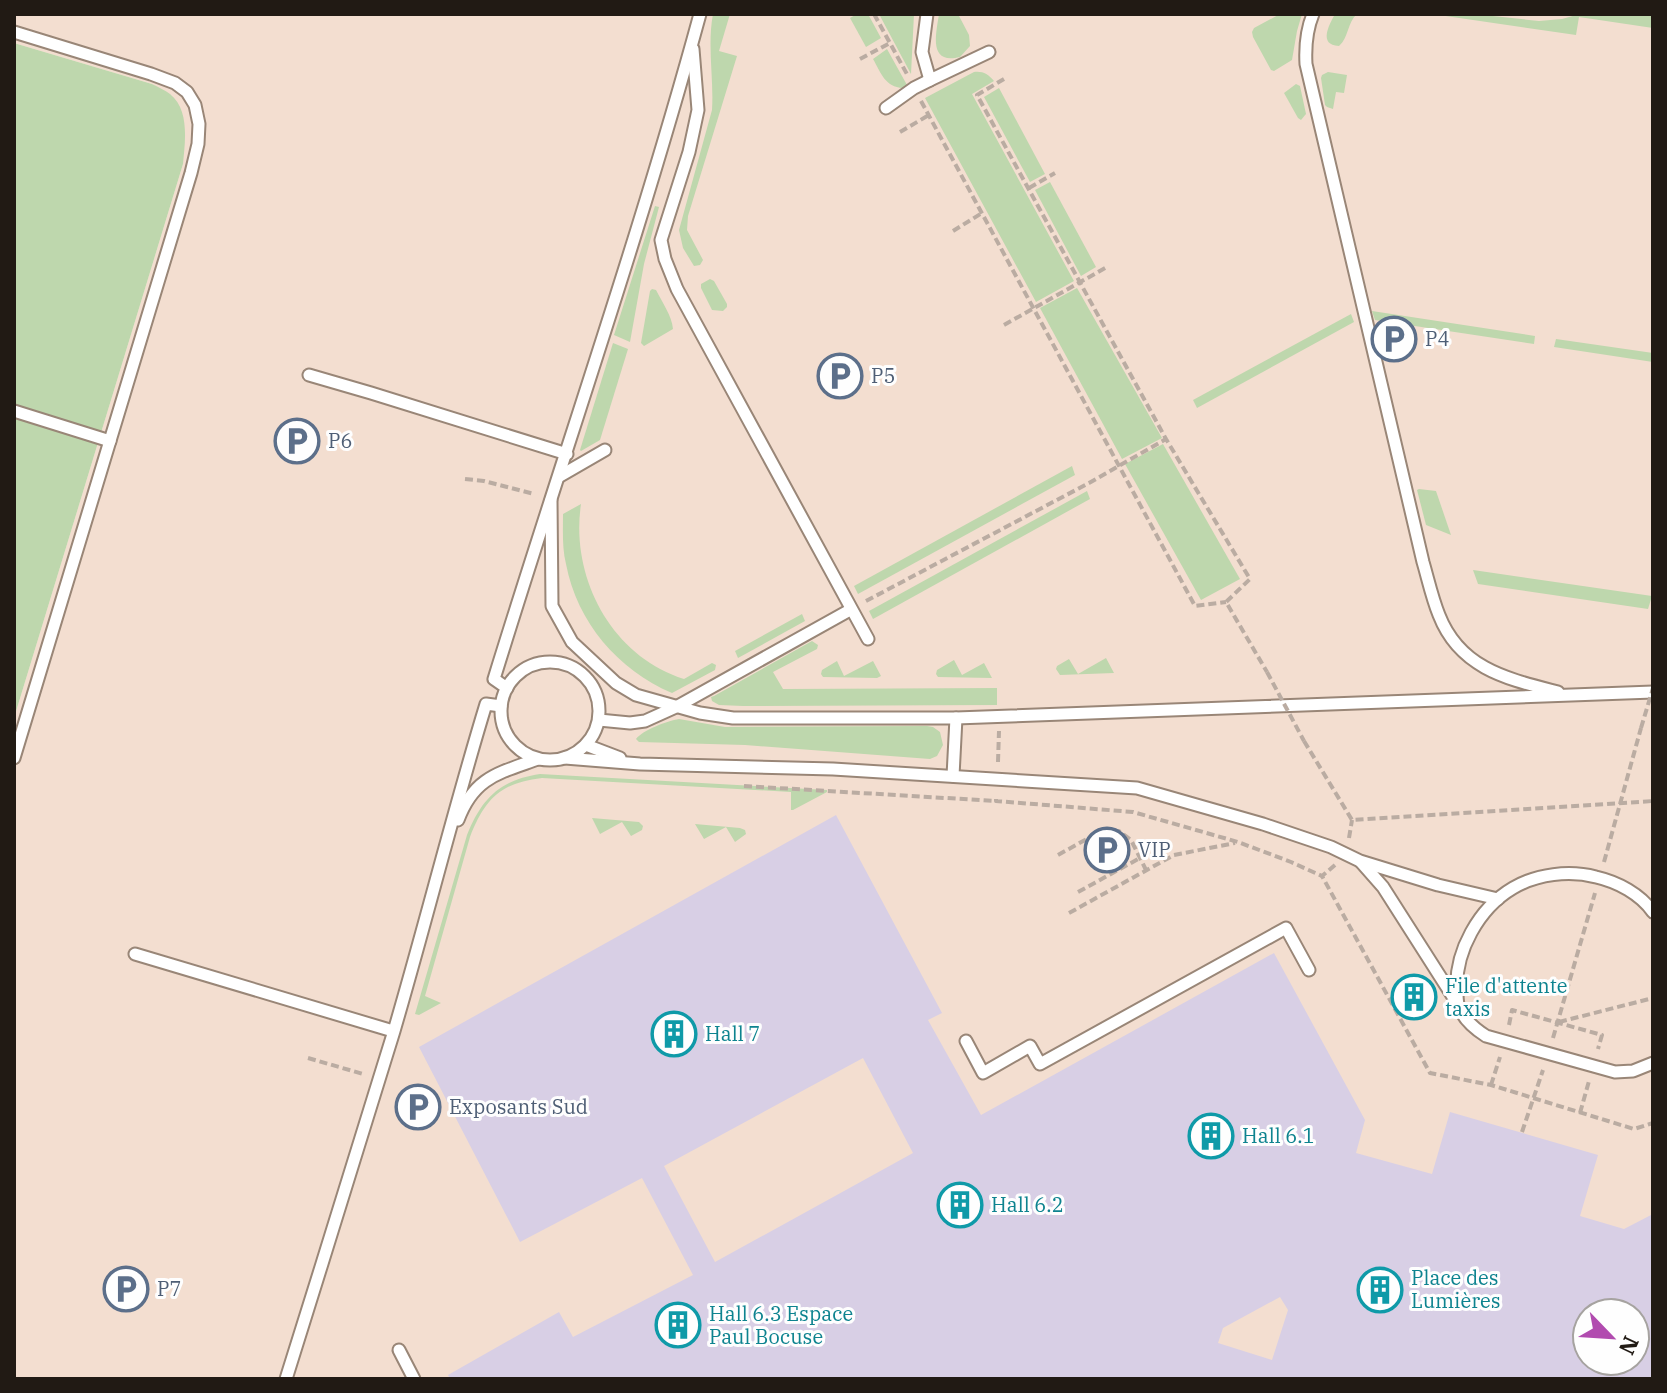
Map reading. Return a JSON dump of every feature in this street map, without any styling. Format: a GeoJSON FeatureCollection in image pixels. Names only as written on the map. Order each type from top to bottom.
{"type":"FeatureCollection","features":[{"type":"Feature","properties":{"kind":"lane"},"geometry":{"type":"LineString","coordinates":[[286,1379],[393,1031],[486,704],[567,454],[700,14]]}},
{"type":"Feature","properties":{"kind":"lane"},"geometry":{"type":"LineString","coordinates":[[927,14],[922,52],[930,80]]}},
{"type":"Feature","properties":{"kind":"lane"},"geometry":{"type":"LineString","coordinates":[[1313,14],[1305,43],[1306,64],[1423,562],[1438,614],[1456,646],[1487,670],[1572,696]]}},
{"type":"Feature","properties":{"kind":"lane"},"geometry":{"type":"LineString","coordinates":[[14,32],[175,83],[187,92],[195,105],[199,124],[191,173],[14,758]]}},
{"type":"Feature","properties":{"kind":"lane"},"geometry":{"type":"LineString","coordinates":[[693,40],[698,110],[689,152],[661,240],[665,259],[677,289],[868,639]]}},
{"type":"Feature","properties":{"kind":"lane"},"geometry":{"type":"LineString","coordinates":[[886,108],[914,88],[989,52]]}},
{"type":"Feature","properties":{"kind":"lane"},"geometry":{"type":"LineString","coordinates":[[309,375],[567,454]]}},
{"type":"Feature","properties":{"kind":"lane"},"geometry":{"type":"LineString","coordinates":[[14,411],[110,441]]}},
{"type":"Feature","properties":{"kind":"lane"},"geometry":{"type":"LineString","coordinates":[[560,476],[605,450]]}},
{"type":"Feature","properties":{"kind":"lane"},"geometry":{"type":"LineString","coordinates":[[551,500],[552,606],[572,642],[616,683],[636,695],[700,713],[733,718],[956,718],[1572,696],[1653,690]]}},
{"type":"Feature","properties":{"kind":"lane"},"geometry":{"type":"LineString","coordinates":[[599,720],[645,721],[676,707],[850,610]]}},
{"type":"Feature","properties":{"kind":"lane"},"geometry":{"type":"LineString","coordinates":[[544,662],[559,662],[574,667],[595,690],[599,720],[594,733],[577,753],[565,758],[552,761],[525,754],[506,734],[502,720],[501,706],[507,688],[516,675],[544,662]]}},
{"type":"Feature","properties":{"kind":"lane"},"geometry":{"type":"LineString","coordinates":[[494,679],[507,688]]}},
{"type":"Feature","properties":{"kind":"lane"},"geometry":{"type":"LineString","coordinates":[[486,704],[501,706]]}},
{"type":"Feature","properties":{"kind":"lane"},"geometry":{"type":"LineString","coordinates":[[953,776],[956,718]]}},
{"type":"Feature","properties":{"kind":"lane"},"geometry":{"type":"LineString","coordinates":[[586,745],[640,764]]}},
{"type":"Feature","properties":{"kind":"lane"},"geometry":{"type":"LineString","coordinates":[[565,758],[640,764],[833,769],[1137,788],[1263,824],[1331,847],[1360,861],[1438,885],[1498,899]]}},
{"type":"Feature","properties":{"kind":"lane"},"geometry":{"type":"LineString","coordinates":[[438,874],[471,794],[495,774],[538,759]]}},
{"type":"Feature","properties":{"kind":"lane"},"geometry":{"type":"LineString","coordinates":[[1360,861],[1383,887],[1474,1028],[1486,1036],[1615,1072],[1633,1071],[1653,1063]]}},
{"type":"Feature","properties":{"kind":"lane"},"geometry":{"type":"LineString","coordinates":[[1458,1005],[1456,981],[1467,942],[1474,928],[1498,899],[1512,888],[1529,880],[1581,873],[1615,883],[1634,894],[1653,912]]}},
{"type":"Feature","properties":{"kind":"lane"},"geometry":{"type":"LineString","coordinates":[[966,1041],[983,1073],[1030,1046],[1040,1064],[1286,928],[1309,970]]}},
{"type":"Feature","properties":{"kind":"lane"},"geometry":{"type":"LineString","coordinates":[[135,954],[393,1031]]}},
{"type":"Feature","properties":{"kind":"lane"},"geometry":{"type":"LineString","coordinates":[[399,1350],[414,1379]]}},
{"type":"Feature","properties":{"kind":"path"},"geometry":{"type":"LineString","coordinates":[[874,14],[1195,606],[1226,602],[1250,579],[1166,439],[977,95],[1004,79]]}},
{"type":"Feature","properties":{"kind":"path"},"geometry":{"type":"LineString","coordinates":[[860,59],[890,43]]}},
{"type":"Feature","properties":{"kind":"path"},"geometry":{"type":"LineString","coordinates":[[900,132],[929,115]]}},
{"type":"Feature","properties":{"kind":"path"},"geometry":{"type":"LineString","coordinates":[[1029,188],[1055,173]]}},
{"type":"Feature","properties":{"kind":"path"},"geometry":{"type":"LineString","coordinates":[[953,231],[982,213]]}},
{"type":"Feature","properties":{"kind":"path"},"geometry":{"type":"LineString","coordinates":[[1004,325],[1107,267]]}},
{"type":"Feature","properties":{"kind":"path"},"geometry":{"type":"LineString","coordinates":[[850,610],[1166,439]]}},
{"type":"Feature","properties":{"kind":"path"},"geometry":{"type":"LineString","coordinates":[[465,479],[484,481],[551,500]]}},
{"type":"Feature","properties":{"kind":"path"},"geometry":{"type":"LineString","coordinates":[[1226,602],[1352,820],[1653,801]]}},
{"type":"Feature","properties":{"kind":"path"},"geometry":{"type":"LineString","coordinates":[[1522,1132],[1548,1054],[1653,690]]}},
{"type":"Feature","properties":{"kind":"path"},"geometry":{"type":"LineString","coordinates":[[996,801],[999,716]]}},
{"type":"Feature","properties":{"kind":"path"},"geometry":{"type":"LineString","coordinates":[[742,786],[1133,812],[1238,842],[1322,876]]}},
{"type":"Feature","properties":{"kind":"path"},"geometry":{"type":"LineString","coordinates":[[1058,855],[1094,835],[1119,831],[1131,840],[1146,870]]}},
{"type":"Feature","properties":{"kind":"path"},"geometry":{"type":"LineString","coordinates":[[1069,913],[1174,855],[1238,842]]}},
{"type":"Feature","properties":{"kind":"path"},"geometry":{"type":"LineString","coordinates":[[1078,892],[1140,858]]}},
{"type":"Feature","properties":{"kind":"path"},"geometry":{"type":"LineString","coordinates":[[1557,1023],[1653,998]]}},
{"type":"Feature","properties":{"kind":"path"},"geometry":{"type":"LineString","coordinates":[[308,1058],[378,1079]]}},
{"type":"Feature","properties":{"kind":"shaded area"},"geometry":{"type":"Polygon","coordinates":[[[14,14],[1653,14],[1653,1379],[14,1379],[14,718],[183,164],[172,96],[152,84],[14,43],[14,14]]]}},
{"type":"Feature","properties":{"kind":"green space"},"geometry":{"type":"Polygon","coordinates":[[[713,14],[730,14],[719,51],[737,56],[688,216],[687,230],[703,260],[700,265],[694,266],[683,248],[679,230],[712,110],[713,14]]]}},
{"type":"Feature","properties":{"kind":"green space"},"geometry":{"type":"Polygon","coordinates":[[[868,14],[881,38],[866,47],[850,18],[868,14]]]}},
{"type":"Feature","properties":{"kind":"green space"},"geometry":{"type":"Polygon","coordinates":[[[879,14],[914,14],[911,74],[879,14]]]}},
{"type":"Feature","properties":{"kind":"green space"},"geometry":{"type":"Polygon","coordinates":[[[939,14],[958,14],[969,35],[970,46],[960,57],[943,56],[936,46],[939,14]]]}},
{"type":"Feature","properties":{"kind":"green space"},"geometry":{"type":"Polygon","coordinates":[[[1280,14],[1302,14],[1292,60],[1274,71],[1252,32],[1280,14]]]}},
{"type":"Feature","properties":{"kind":"green space"},"geometry":{"type":"Polygon","coordinates":[[[1335,14],[1357,14],[1339,46],[1333,45],[1327,38],[1335,14]]]}},
{"type":"Feature","properties":{"kind":"green space"},"geometry":{"type":"Polygon","coordinates":[[[1432,14],[1474,14],[1539,21],[1580,14],[1653,14],[1653,28],[1579,17],[1576,35],[1432,14]]]}},
{"type":"Feature","properties":{"kind":"green space"},"geometry":{"type":"Polygon","coordinates":[[[14,43],[164,90],[181,109],[185,136],[183,164],[14,718],[14,43]]]}},
{"type":"Feature","properties":{"kind":"green space"},"geometry":{"type":"Polygon","coordinates":[[[887,49],[907,85],[903,88],[888,82],[873,59],[887,49]]]}},
{"type":"Feature","properties":{"kind":"green space"},"geometry":{"type":"Polygon","coordinates":[[[974,72],[990,76],[994,81],[972,94],[1074,281],[1036,302],[925,98],[974,72]]]}},
{"type":"Feature","properties":{"kind":"green space"},"geometry":{"type":"Polygon","coordinates":[[[1328,72],[1347,75],[1344,93],[1336,92],[1333,109],[1325,105],[1321,78],[1328,72]]]}},
{"type":"Feature","properties":{"kind":"green space"},"geometry":{"type":"Polygon","coordinates":[[[1296,84],[1300,86],[1306,114],[1301,120],[1284,93],[1296,84]]]}},
{"type":"Feature","properties":{"kind":"green space"},"geometry":{"type":"Polygon","coordinates":[[[999,88],[1045,174],[1030,182],[984,97],[999,88]]]}},
{"type":"Feature","properties":{"kind":"green space"},"geometry":{"type":"Polygon","coordinates":[[[1050,182],[1096,267],[1081,276],[1035,190],[1050,182]]]}},
{"type":"Feature","properties":{"kind":"green space"},"geometry":{"type":"Polygon","coordinates":[[[655,206],[659,207],[644,264],[630,342],[614,335],[655,206]]]}},
{"type":"Feature","properties":{"kind":"green space"},"geometry":{"type":"Polygon","coordinates":[[[710,279],[727,304],[723,311],[712,310],[701,288],[701,284],[710,279]]]}},
{"type":"Feature","properties":{"kind":"green space"},"geometry":{"type":"Polygon","coordinates":[[[1077,288],[1162,438],[1122,459],[1040,308],[1077,288]]]}},
{"type":"Feature","properties":{"kind":"green space"},"geometry":{"type":"Polygon","coordinates":[[[652,289],[656,290],[666,309],[673,329],[644,346],[641,343],[652,289]]]}},
{"type":"Feature","properties":{"kind":"green space"},"geometry":{"type":"Polygon","coordinates":[[[1372,311],[1535,336],[1534,344],[1375,320],[1372,311]]]}},
{"type":"Feature","properties":{"kind":"green space"},"geometry":{"type":"Polygon","coordinates":[[[1351,314],[1354,322],[1197,408],[1193,400],[1351,314]]]}},
{"type":"Feature","properties":{"kind":"green space"},"geometry":{"type":"Polygon","coordinates":[[[1556,339],[1653,353],[1653,362],[1554,347],[1556,339]]]}},
{"type":"Feature","properties":{"kind":"green space"},"geometry":{"type":"Polygon","coordinates":[[[613,343],[628,349],[600,440],[581,451],[580,450],[613,343]]]}},
{"type":"Feature","properties":{"kind":"green space"},"geometry":{"type":"Polygon","coordinates":[[[1163,444],[1240,579],[1201,600],[1125,464],[1163,444]]]}},
{"type":"Feature","properties":{"kind":"green space"},"geometry":{"type":"Polygon","coordinates":[[[1072,466],[1075,475],[858,594],[854,586],[1072,466]]]}},
{"type":"Feature","properties":{"kind":"green space"},"geometry":{"type":"Polygon","coordinates":[[[1419,489],[1436,491],[1451,535],[1426,525],[1419,489]]]}},
{"type":"Feature","properties":{"kind":"green space"},"geometry":{"type":"Polygon","coordinates":[[[1087,491],[1090,499],[873,619],[869,611],[1087,491]]]}},
{"type":"Feature","properties":{"kind":"green space"},"geometry":{"type":"Polygon","coordinates":[[[581,504],[579,532],[582,559],[601,610],[616,633],[658,668],[684,679],[712,663],[716,665],[715,670],[672,693],[634,671],[603,642],[580,605],[571,585],[565,558],[563,514],[581,504]]]}},
{"type":"Feature","properties":{"kind":"green space"},"geometry":{"type":"Polygon","coordinates":[[[1473,570],[1652,596],[1648,609],[1478,584],[1473,570]]]}},
{"type":"Feature","properties":{"kind":"green space"},"geometry":{"type":"Polygon","coordinates":[[[802,614],[805,621],[738,658],[735,651],[802,614]]]}},
{"type":"Feature","properties":{"kind":"green space"},"geometry":{"type":"Polygon","coordinates":[[[812,641],[818,645],[817,649],[773,672],[783,689],[997,688],[997,705],[743,706],[719,705],[712,701],[711,697],[812,641]]]}},
{"type":"Feature","properties":{"kind":"green space"},"geometry":{"type":"Polygon","coordinates":[[[1106,658],[1114,673],[1060,675],[1056,669],[1069,659],[1078,674],[1106,658]]]}},
{"type":"Feature","properties":{"kind":"green space"},"geometry":{"type":"Polygon","coordinates":[[[954,660],[962,675],[984,663],[992,678],[938,677],[937,670],[954,660]]]}},
{"type":"Feature","properties":{"kind":"green space"},"geometry":{"type":"Polygon","coordinates":[[[837,661],[844,676],[873,661],[881,676],[823,677],[822,670],[837,661]]]}},
{"type":"Feature","properties":{"kind":"green space"},"geometry":{"type":"Polygon","coordinates":[[[679,719],[725,727],[927,726],[940,732],[943,745],[937,756],[930,759],[745,745],[639,742],[636,739],[656,726],[679,719]]]}},
{"type":"Feature","properties":{"kind":"green space"},"geometry":{"type":"Polygon","coordinates":[[[540,774],[827,792],[791,810],[791,792],[542,778],[505,789],[488,803],[470,837],[425,996],[441,1003],[419,1015],[415,1014],[473,822],[486,801],[503,786],[540,774]]]}},
{"type":"Feature","properties":{"kind":"green space"},"geometry":{"type":"Polygon","coordinates":[[[592,818],[639,822],[643,826],[642,830],[631,836],[622,822],[600,834],[592,818]]]}},
{"type":"Feature","properties":{"kind":"green space"},"geometry":{"type":"Polygon","coordinates":[[[695,824],[740,828],[746,834],[735,842],[726,827],[704,839],[695,824]]]}},
{"type":"Feature","properties":{"kind":"building"},"geometry":{"type":"Polygon","coordinates":[[[836,815],[942,1013],[928,1020],[981,1115],[1274,953],[1365,1120],[1356,1153],[1432,1174],[1450,1112],[1598,1155],[1580,1216],[1624,1229],[1653,1214],[1653,1379],[450,1379],[448,1375],[559,1312],[573,1337],[693,1275],[642,1178],[520,1242],[419,1047],[836,815]],[[863,1058],[664,1166],[715,1262],[913,1153],[863,1058]],[[1280,1297],[1223,1328],[1218,1343],[1272,1360],[1288,1310],[1280,1297]]]}},
{"type":"Feature","properties":{"kind":"building","name":"File d'attente taxis"},"geometry":{"type":"Polygon","coordinates":[[[1414,975],[1433,1010],[1415,1020],[1396,985],[1414,975]]]}},
{"type":"Feature","properties":{"kind":"place","name":"P4"},"geometry":{"type":"Point","coordinates":[1394,339]}},
{"type":"Feature","properties":{"kind":"place","name":"P5"},"geometry":{"type":"Point","coordinates":[840,376]}},
{"type":"Feature","properties":{"kind":"place","name":"P6"},"geometry":{"type":"Point","coordinates":[297,441]}},
{"type":"Feature","properties":{"kind":"place","name":"VIP"},"geometry":{"type":"Point","coordinates":[1107,850]}},
{"type":"Feature","properties":{"kind":"place","name":"File d'attente taxis"},"geometry":{"type":"Point","coordinates":[1414,997]}},
{"type":"Feature","properties":{"kind":"place","name":"Hall 7"},"geometry":{"type":"Point","coordinates":[674,1034]}},
{"type":"Feature","properties":{"kind":"place","name":"Exposants Sud"},"geometry":{"type":"Point","coordinates":[418,1107]}},
{"type":"Feature","properties":{"kind":"place","name":"Hall 6.1"},"geometry":{"type":"Point","coordinates":[1211,1136]}},
{"type":"Feature","properties":{"kind":"place","name":"Hall 6.2"},"geometry":{"type":"Point","coordinates":[960,1205]}},
{"type":"Feature","properties":{"kind":"place","name":"P7"},"geometry":{"type":"Point","coordinates":[126,1289]}},
{"type":"Feature","properties":{"kind":"place","name":"Place des Lumières"},"geometry":{"type":"Point","coordinates":[1380,1290]}},
{"type":"Feature","properties":{"kind":"place","name":"Hall 6.3 Espace Paul Bocuse"},"geometry":{"type":"Point","coordinates":[678,1325]}}]}
